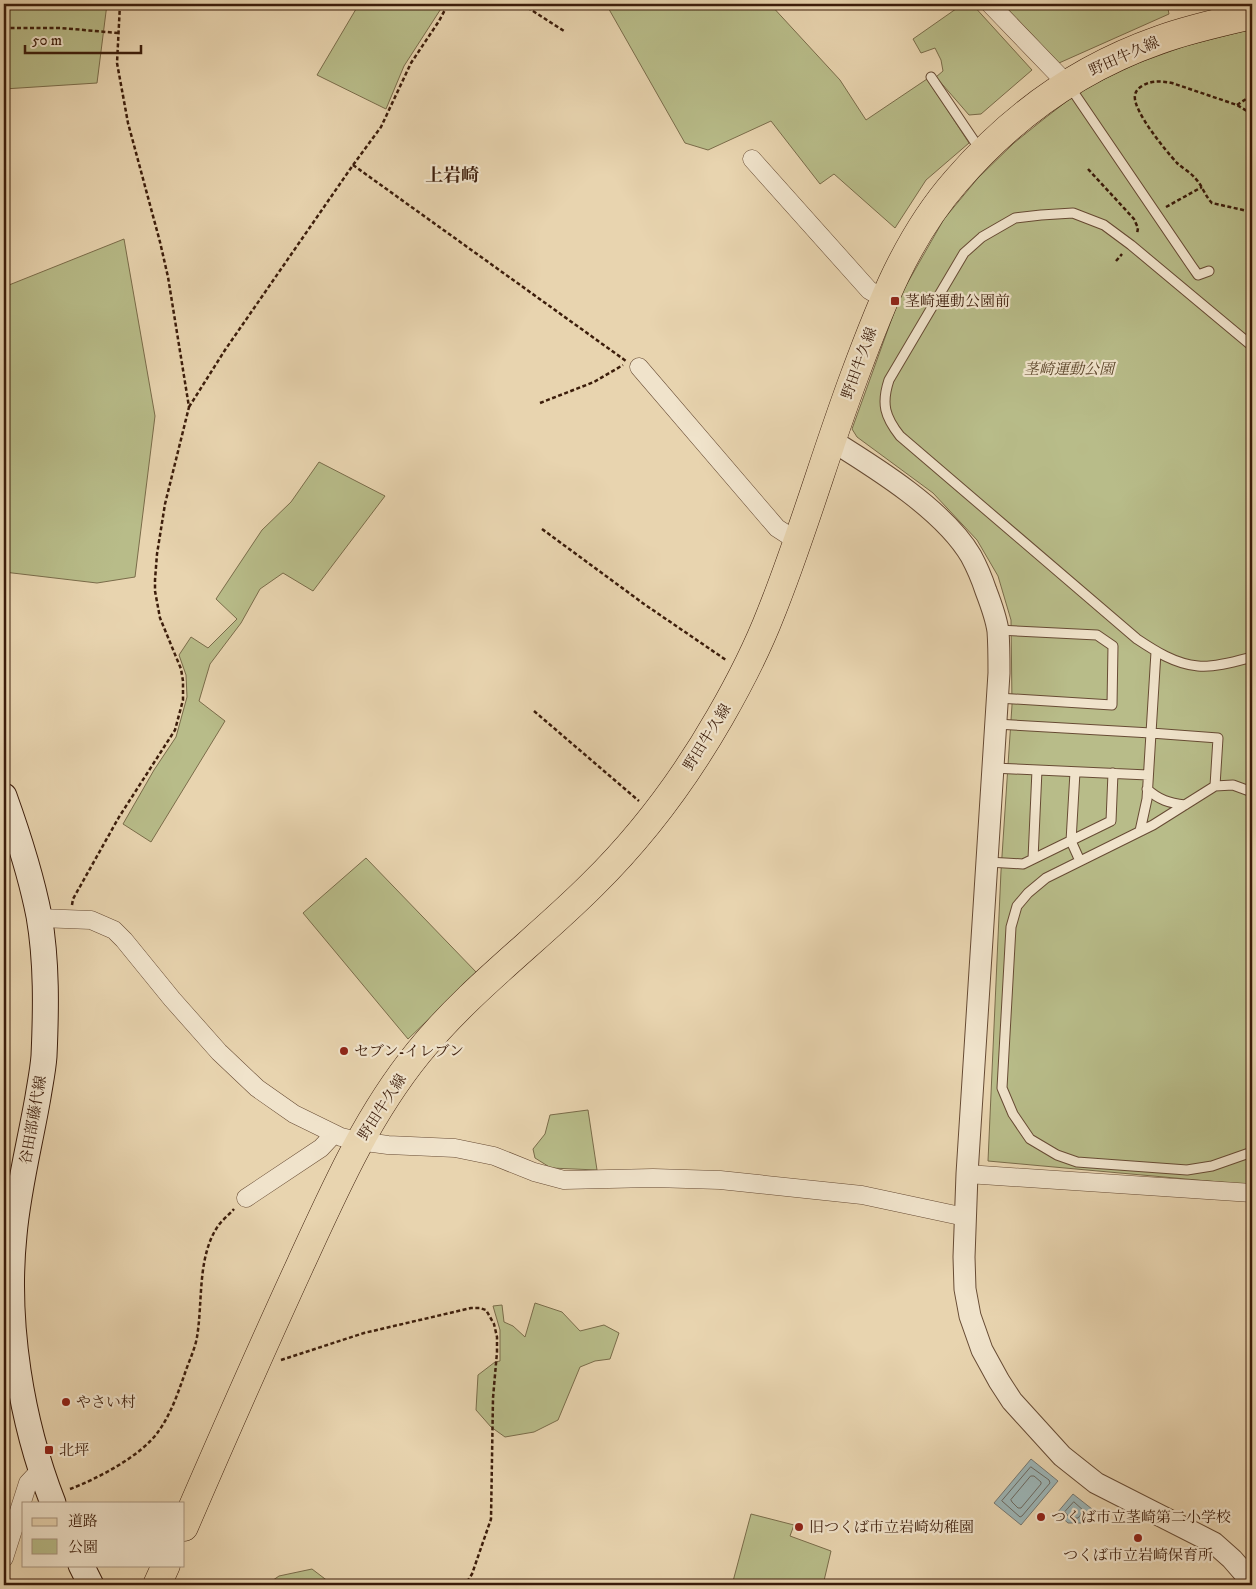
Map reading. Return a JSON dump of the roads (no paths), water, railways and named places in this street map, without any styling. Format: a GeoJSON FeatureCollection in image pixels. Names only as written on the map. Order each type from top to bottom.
{"type":"FeatureCollection","features":[{"type":"Feature","properties":{"kind":"main road","name":"野田牛久線"},"geometry":{"type":"LineString","coordinates":[[185,1525],[252,1370],[346,1138],[372,1117],[418,1053],[451,1016],[592,885],[637,836],[655,814],[700,750],[745,672],[770,617],[831,440],[884,299],[900,263],[918,233],[953,184],[982,153],[1025,114],[1067,84],[1106,62],[1162,38],[1252,15]]}},
{"type":"Feature","properties":{"kind":"main road","name":"谷田部藤代線"},"geometry":{"type":"LineString","coordinates":[[4,796],[28,870],[39,918],[45,970],[44,1058],[14,1236],[12,1285],[14,1336],[19,1379],[28,1424],[40,1469],[51,1499]]}},
{"type":"Feature","properties":{"kind":"main road"},"geometry":{"type":"LineString","coordinates":[[82,1566],[91,1585]]}},
{"type":"Feature","properties":{"kind":"main road"},"geometry":{"type":"LineString","coordinates":[[157,1585],[166,1566]]}},
{"type":"Feature","properties":{"kind":"street"},"geometry":{"type":"LineString","coordinates":[[990,4],[1067,84]]}},
{"type":"Feature","properties":{"kind":"street"},"geometry":{"type":"LineString","coordinates":[[752,159],[869,290],[884,299]]}},
{"type":"Feature","properties":{"kind":"street"},"geometry":{"type":"LineString","coordinates":[[639,367],[777,528],[797,541]]}},
{"type":"Feature","properties":{"kind":"street"},"geometry":{"type":"LineString","coordinates":[[831,440],[934,512],[952,531],[971,555],[980,574],[994,610],[998,630],[998,698],[965,1217],[965,1289],[970,1316],[982,1350],[999,1382],[1012,1401],[1062,1456],[1096,1483],[1214,1544],[1232,1559],[1252,1582]]}},
{"type":"Feature","properties":{"kind":"street"},"geometry":{"type":"LineString","coordinates":[[39,918],[91,920],[114,930],[219,1052],[257,1088],[294,1114],[346,1138],[455,1148],[494,1156],[534,1172],[564,1180],[652,1178],[730,1180],[862,1195],[965,1217]]}},
{"type":"Feature","properties":{"kind":"street"},"geometry":{"type":"LineString","coordinates":[[246,1198],[321,1148],[346,1138]]}},
{"type":"Feature","properties":{"kind":"street"},"geometry":{"type":"LineString","coordinates":[[967,1174],[1252,1193]]}},
{"type":"Feature","properties":{"kind":"street"},"geometry":{"type":"LineString","coordinates":[[4,1558],[28,1483],[40,1469]]}},
{"type":"Feature","properties":{"kind":"lane"},"geometry":{"type":"LineString","coordinates":[[930,77],[982,153]]}},
{"type":"Feature","properties":{"kind":"lane"},"geometry":{"type":"LineString","coordinates":[[1067,84],[1198,275],[1209,271]]}},
{"type":"Feature","properties":{"kind":"lane"},"geometry":{"type":"LineString","coordinates":[[1252,346],[1131,244],[1104,225],[1073,213],[1016,218],[982,236],[964,253],[889,380],[885,393],[885,406],[889,423],[900,436],[1137,639],[1156,652],[1171,659],[1198,667],[1230,663],[1252,657]]}},
{"type":"Feature","properties":{"kind":"lane"},"geometry":{"type":"LineString","coordinates":[[998,630],[1097,635],[1113,646],[1114,655],[1112,705],[998,698]]}},
{"type":"Feature","properties":{"kind":"lane"},"geometry":{"type":"LineString","coordinates":[[1140,831],[1147,799],[1156,652]]}},
{"type":"Feature","properties":{"kind":"lane"},"geometry":{"type":"LineString","coordinates":[[996,724],[1151,732],[1218,738],[1215,786]]}},
{"type":"Feature","properties":{"kind":"lane"},"geometry":{"type":"LineString","coordinates":[[993,768],[1148,775]]}},
{"type":"Feature","properties":{"kind":"lane"},"geometry":{"type":"LineString","coordinates":[[1033,860],[1038,770]]}},
{"type":"Feature","properties":{"kind":"lane"},"geometry":{"type":"LineString","coordinates":[[1075,772],[1071,842],[1080,861]]}},
{"type":"Feature","properties":{"kind":"lane"},"geometry":{"type":"LineString","coordinates":[[988,862],[1024,864],[1111,821],[1113,773]]}},
{"type":"Feature","properties":{"kind":"lane"},"geometry":{"type":"LineString","coordinates":[[1252,792],[1233,785],[1215,786],[1140,831],[1046,878],[1028,893],[1017,906],[1011,927],[1002,1088],[1013,1114],[1030,1139],[1057,1155],[1077,1162],[1187,1170],[1212,1166],[1252,1152]]}},
{"type":"Feature","properties":{"kind":"lane"},"geometry":{"type":"LineString","coordinates":[[1147,789],[1156,797],[1167,802],[1185,805]]}},
{"type":"Feature","properties":{"kind":"water"},"geometry":{"type":"Polygon","coordinates":[[[1031,1459],[1058,1481],[1021,1525],[994,1503],[1031,1459]]]}},
{"type":"Feature","properties":{"kind":"water"},"geometry":{"type":"Polygon","coordinates":[[[1073,1494],[1092,1509],[1081,1523],[1068,1523],[1057,1513],[1073,1494]]]}},
{"type":"Feature","properties":{"kind":"place","name":"茎崎運動公園前"},"geometry":{"type":"Point","coordinates":[895,301]}},
{"type":"Feature","properties":{"kind":"place","name":"セブン-イレブン"},"geometry":{"type":"Point","coordinates":[344,1051]}},
{"type":"Feature","properties":{"kind":"place","name":"やさい村"},"geometry":{"type":"Point","coordinates":[66,1402]}},
{"type":"Feature","properties":{"kind":"place","name":"北坪"},"geometry":{"type":"Point","coordinates":[49,1450]}},
{"type":"Feature","properties":{"kind":"place","name":"つくば市立茎崎第二小学校"},"geometry":{"type":"Point","coordinates":[1041,1517]}},
{"type":"Feature","properties":{"kind":"place","name":"旧つくば市立岩崎幼稚園"},"geometry":{"type":"Point","coordinates":[799,1527]}},
{"type":"Feature","properties":{"kind":"place","name":"つくば市立岩崎保育所"},"geometry":{"type":"Point","coordinates":[1138,1538]}},
{"type":"Feature","properties":{"kind":"district","name":"上岩崎"},"geometry":{"type":"Point","coordinates":[452,175]}},
{"type":"Feature","properties":{"kind":"park label","name":"茎崎運動公園"},"geometry":{"type":"Point","coordinates":[1069,369]}}]}
